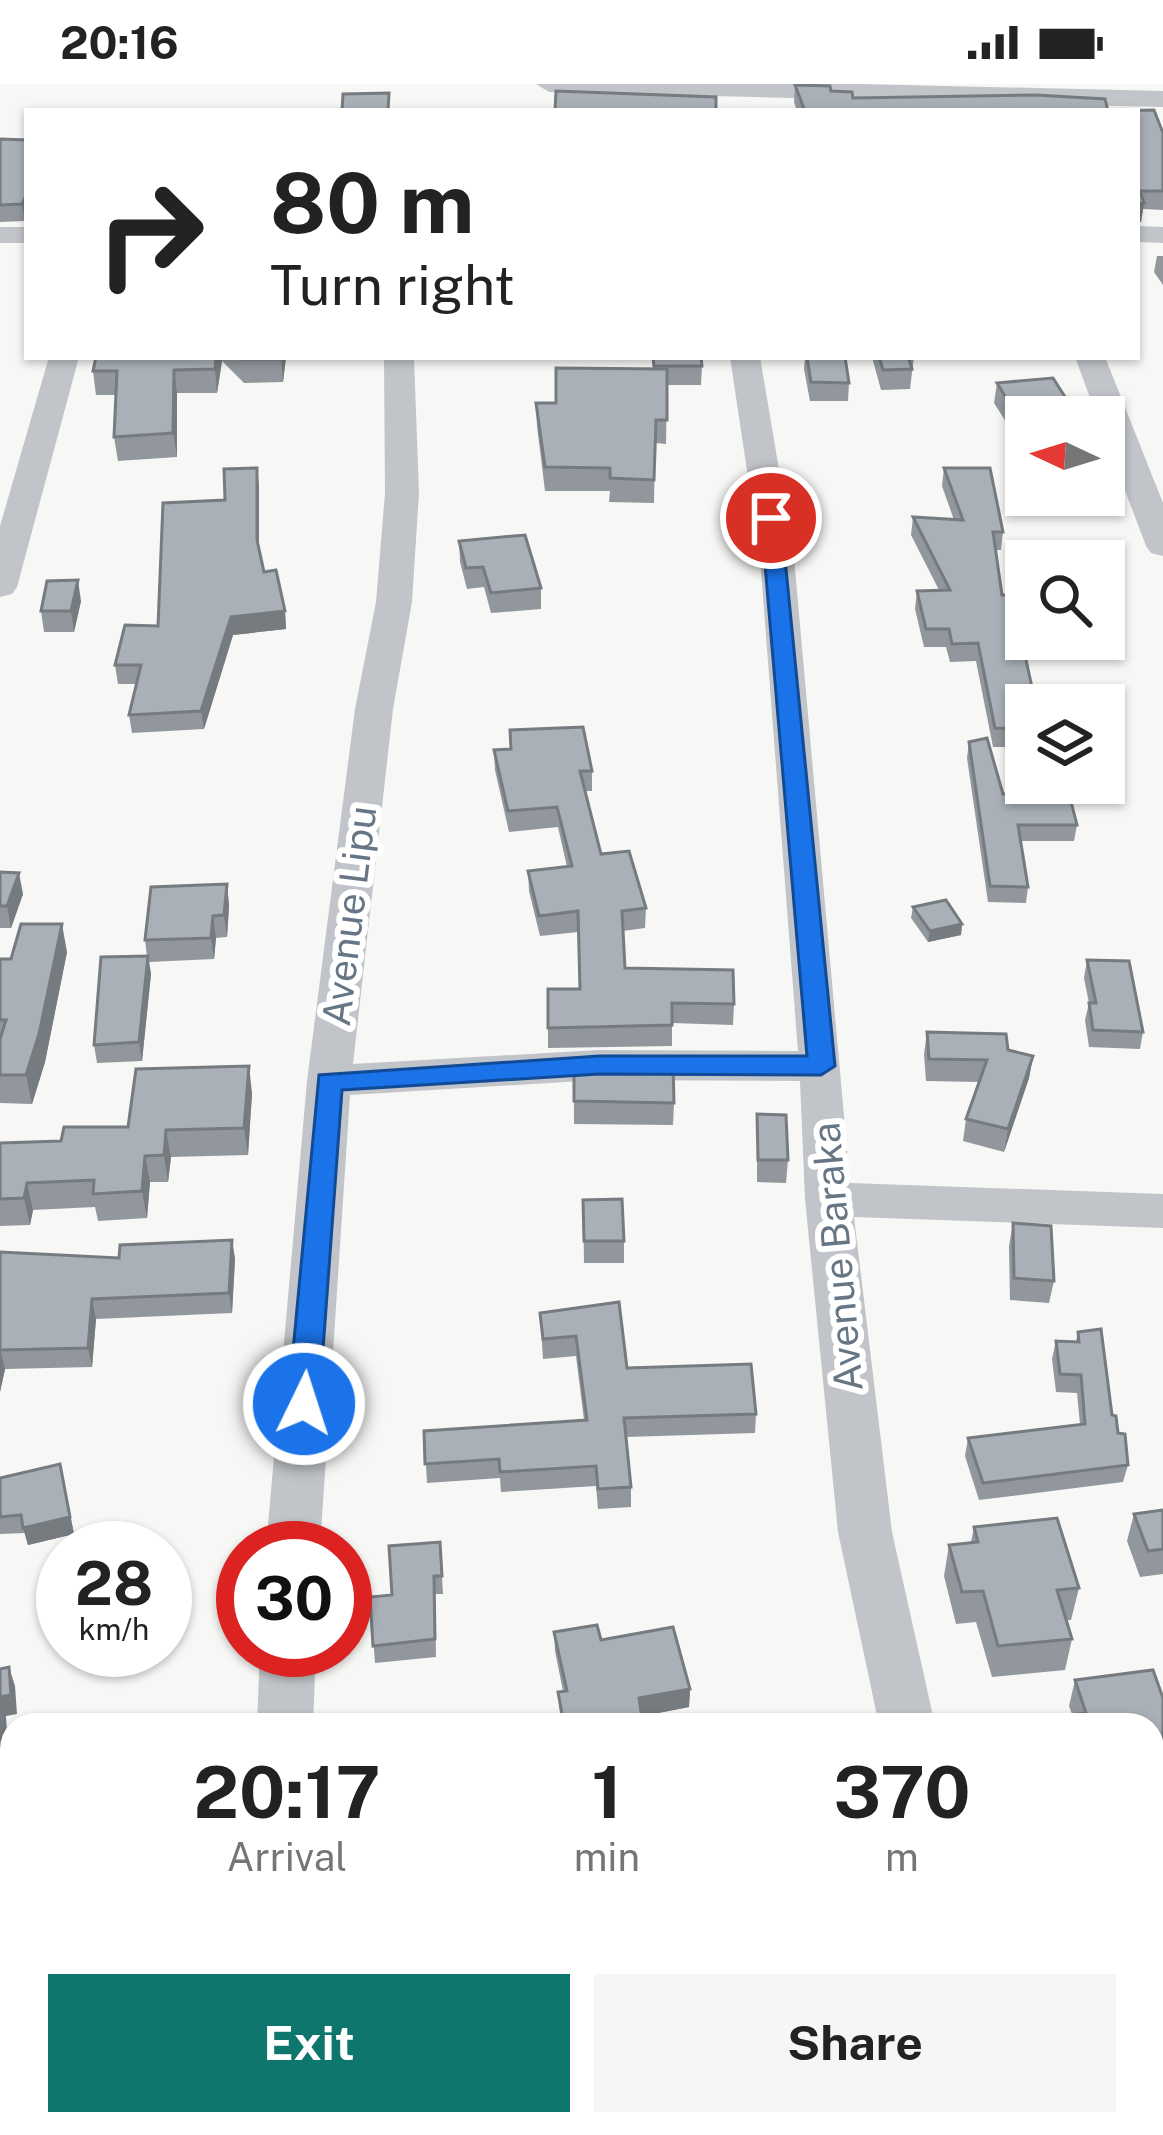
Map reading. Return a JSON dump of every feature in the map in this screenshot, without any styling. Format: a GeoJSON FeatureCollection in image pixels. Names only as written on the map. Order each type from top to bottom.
{"type":"FeatureCollection","features":[{"type":"Feature","properties":{"kind":"street"},"geometry":{"type":"LineString","coordinates":[[549,84],[1163,99]]}},
{"type":"Feature","properties":{"kind":"street"},"geometry":{"type":"LineString","coordinates":[[0,587],[63,360]]}},
{"type":"Feature","properties":{"kind":"street","name":"Avenue Lipu"},"geometry":{"type":"LineString","coordinates":[[295,1521],[329,1081],[374,709],[394,602],[402,493],[400,360]]}},
{"type":"Feature","properties":{"kind":"street","name":"Avenue Baraka"},"geometry":{"type":"LineString","coordinates":[[745,360],[777,558],[828,1199],[865,1532],[904,1713]]}},
{"type":"Feature","properties":{"kind":"street"},"geometry":{"type":"LineString","coordinates":[[1091,360],[1163,546]]}},
{"type":"Feature","properties":{"kind":"street"},"geometry":{"type":"LineString","coordinates":[[329,1081],[599,1065],[821,1066]]}},
{"type":"Feature","properties":{"kind":"street"},"geometry":{"type":"LineString","coordinates":[[828,1199],[1163,1210]]}},
{"type":"Feature","properties":{"kind":"street"},"geometry":{"type":"LineString","coordinates":[[284,1713],[286,1677]]}},
{"type":"Feature","properties":{"kind":"building"},"geometry":{"type":"Polygon","coordinates":[[[795,85],[830,86],[831,91],[852,92],[853,98],[1036,95],[1105,99],[1107,108],[804,108],[795,85]]]}},
{"type":"Feature","properties":{"kind":"building"},"geometry":{"type":"Polygon","coordinates":[[[556,91],[716,97],[716,108],[555,108],[556,91]]]}},
{"type":"Feature","properties":{"kind":"building"},"geometry":{"type":"Polygon","coordinates":[[[389,93],[388,108],[342,108],[343,94],[389,93]]]}},
{"type":"Feature","properties":{"kind":"building"},"geometry":{"type":"Polygon","coordinates":[[[1140,110],[1154,110],[1163,133],[1163,191],[1140,191],[1140,110]]]}},
{"type":"Feature","properties":{"kind":"building"},"geometry":{"type":"Polygon","coordinates":[[[0,139],[24,140],[24,200],[0,205],[0,139]]]}},
{"type":"Feature","properties":{"kind":"building"},"geometry":{"type":"Polygon","coordinates":[[[95,360],[216,360],[215,369],[174,370],[173,433],[114,437],[117,371],[93,371],[95,360]]]}},
{"type":"Feature","properties":{"kind":"building"},"geometry":{"type":"Polygon","coordinates":[[[653,360],[701,360],[702,366],[654,366],[653,360]]]}},
{"type":"Feature","properties":{"kind":"building"},"geometry":{"type":"Polygon","coordinates":[[[807,360],[845,360],[849,383],[811,382],[807,360]]]}},
{"type":"Feature","properties":{"kind":"building"},"geometry":{"type":"Polygon","coordinates":[[[880,360],[909,360],[912,369],[883,370],[880,360]]]}},
{"type":"Feature","properties":{"kind":"building"},"geometry":{"type":"Polygon","coordinates":[[[556,368],[667,369],[667,420],[656,420],[654,480],[610,478],[610,468],[545,467],[536,403],[556,403],[556,368]]]}},
{"type":"Feature","properties":{"kind":"building"},"geometry":{"type":"Polygon","coordinates":[[[1053,378],[1064,396],[1005,396],[997,383],[1053,378]]]}},
{"type":"Feature","properties":{"kind":"building"},"geometry":{"type":"Polygon","coordinates":[[[257,468],[257,540],[264,572],[276,570],[285,611],[231,617],[201,711],[129,715],[141,665],[115,665],[125,625],[158,626],[163,503],[225,500],[224,469],[257,468]]]}},
{"type":"Feature","properties":{"kind":"building"},"geometry":{"type":"Polygon","coordinates":[[[944,468],[990,468],[1003,532],[993,532],[1005,595],[1005,660],[1026,660],[1031,684],[1005,684],[1005,728],[995,728],[978,643],[952,644],[949,629],[926,629],[917,591],[950,590],[913,517],[963,520],[944,468]]]}},
{"type":"Feature","properties":{"kind":"building"},"geometry":{"type":"Polygon","coordinates":[[[525,535],[541,588],[491,593],[483,567],[466,568],[459,541],[525,535]]]}},
{"type":"Feature","properties":{"kind":"building"},"geometry":{"type":"Polygon","coordinates":[[[78,580],[71,611],[41,611],[47,581],[78,580]]]}},
{"type":"Feature","properties":{"kind":"building"},"geometry":{"type":"Polygon","coordinates":[[[583,727],[592,771],[580,771],[601,854],[629,851],[646,908],[622,911],[625,968],[733,970],[734,1004],[672,1003],[672,1025],[548,1028],[548,989],[580,989],[578,911],[539,916],[528,871],[572,866],[557,807],[508,811],[494,750],[511,749],[510,730],[583,727]]]}},
{"type":"Feature","properties":{"kind":"building"},"geometry":{"type":"Polygon","coordinates":[[[987,738],[1005,804],[1072,804],[1077,825],[1018,825],[1028,887],[990,886],[969,742],[987,738]]]}},
{"type":"Feature","properties":{"kind":"building"},"geometry":{"type":"Polygon","coordinates":[[[0,872],[19,873],[7,906],[0,906],[0,872]]]}},
{"type":"Feature","properties":{"kind":"building"},"geometry":{"type":"Polygon","coordinates":[[[227,884],[224,915],[213,916],[211,938],[145,940],[151,887],[227,884]]]}},
{"type":"Feature","properties":{"kind":"building"},"geometry":{"type":"Polygon","coordinates":[[[946,900],[962,924],[930,931],[913,907],[946,900]]]}},
{"type":"Feature","properties":{"kind":"building"},"geometry":{"type":"Polygon","coordinates":[[[21,924],[62,924],[26,1075],[0,1075],[0,1039],[6,1020],[0,1020],[0,959],[11,959],[21,924]]]}},
{"type":"Feature","properties":{"kind":"building"},"geometry":{"type":"Polygon","coordinates":[[[148,956],[139,1042],[94,1045],[101,957],[148,956]]]}},
{"type":"Feature","properties":{"kind":"building"},"geometry":{"type":"Polygon","coordinates":[[[1087,960],[1129,961],[1143,1032],[1093,1030],[1089,1003],[1096,1003],[1087,960]]]}},
{"type":"Feature","properties":{"kind":"building"},"geometry":{"type":"Polygon","coordinates":[[[927,1032],[1006,1034],[1008,1050],[1033,1056],[1008,1129],[966,1119],[987,1060],[929,1059],[927,1032]]]}},
{"type":"Feature","properties":{"kind":"building"},"geometry":{"type":"Polygon","coordinates":[[[673,1063],[674,1103],[574,1101],[574,1064],[673,1063]]]}},
{"type":"Feature","properties":{"kind":"building"},"geometry":{"type":"Polygon","coordinates":[[[249,1066],[244,1128],[166,1130],[164,1155],[145,1156],[142,1191],[93,1194],[94,1180],[27,1183],[24,1198],[0,1199],[0,1143],[61,1141],[64,1127],[128,1127],[136,1069],[249,1066]]]}},
{"type":"Feature","properties":{"kind":"building"},"geometry":{"type":"Polygon","coordinates":[[[757,1114],[786,1115],[788,1160],[758,1160],[757,1114]]]}},
{"type":"Feature","properties":{"kind":"building"},"geometry":{"type":"Polygon","coordinates":[[[622,1199],[624,1241],[584,1241],[583,1200],[622,1199]]]}},
{"type":"Feature","properties":{"kind":"building"},"geometry":{"type":"Polygon","coordinates":[[[1013,1223],[1051,1226],[1054,1281],[1014,1278],[1013,1223]]]}},
{"type":"Feature","properties":{"kind":"building"},"geometry":{"type":"Polygon","coordinates":[[[232,1240],[229,1293],[92,1299],[88,1348],[0,1350],[0,1252],[119,1258],[120,1245],[232,1240]]]}},
{"type":"Feature","properties":{"kind":"building"},"geometry":{"type":"Polygon","coordinates":[[[619,1302],[627,1368],[751,1364],[756,1414],[624,1418],[631,1487],[598,1489],[596,1466],[500,1472],[499,1459],[425,1464],[424,1431],[587,1420],[576,1336],[543,1339],[540,1313],[619,1302]]]}},
{"type":"Feature","properties":{"kind":"building"},"geometry":{"type":"Polygon","coordinates":[[[1101,1329],[1112,1415],[1118,1433],[1125,1434],[1128,1465],[983,1483],[968,1438],[1085,1424],[1081,1375],[1060,1374],[1056,1341],[1079,1342],[1078,1332],[1101,1329]]]}},
{"type":"Feature","properties":{"kind":"building"},"geometry":{"type":"Polygon","coordinates":[[[60,1464],[70,1517],[36,1521],[23,1528],[21,1515],[0,1517],[0,1478],[60,1464]]]}},
{"type":"Feature","properties":{"kind":"building"},"geometry":{"type":"Polygon","coordinates":[[[1163,1510],[1163,1549],[1148,1551],[1134,1514],[1163,1510]]]}},
{"type":"Feature","properties":{"kind":"building"},"geometry":{"type":"Polygon","coordinates":[[[1057,1518],[1079,1588],[1057,1590],[1072,1639],[998,1646],[983,1591],[962,1592],[949,1545],[978,1542],[974,1527],[1057,1518]]]}},
{"type":"Feature","properties":{"kind":"building"},"geometry":{"type":"Polygon","coordinates":[[[440,1542],[442,1576],[434,1576],[435,1639],[373,1646],[372,1597],[392,1595],[389,1546],[440,1542]]]}},
{"type":"Feature","properties":{"kind":"building"},"geometry":{"type":"Polygon","coordinates":[[[597,1625],[601,1640],[673,1627],[690,1689],[639,1698],[641,1713],[562,1713],[558,1692],[567,1691],[554,1632],[597,1625]]]}},
{"type":"Feature","properties":{"kind":"building"},"geometry":{"type":"Polygon","coordinates":[[[9,1667],[11,1695],[0,1697],[0,1669],[9,1667]]]}},
{"type":"Feature","properties":{"kind":"building"},"geometry":{"type":"Polygon","coordinates":[[[1153,1670],[1163,1713],[1086,1713],[1075,1680],[1153,1670]]]}},
{"type":"Feature","properties":{"kind":"route"},"geometry":{"type":"LineString","coordinates":[[304,1404],[329,1081],[599,1065],[821,1066],[771,518]]}}]}
